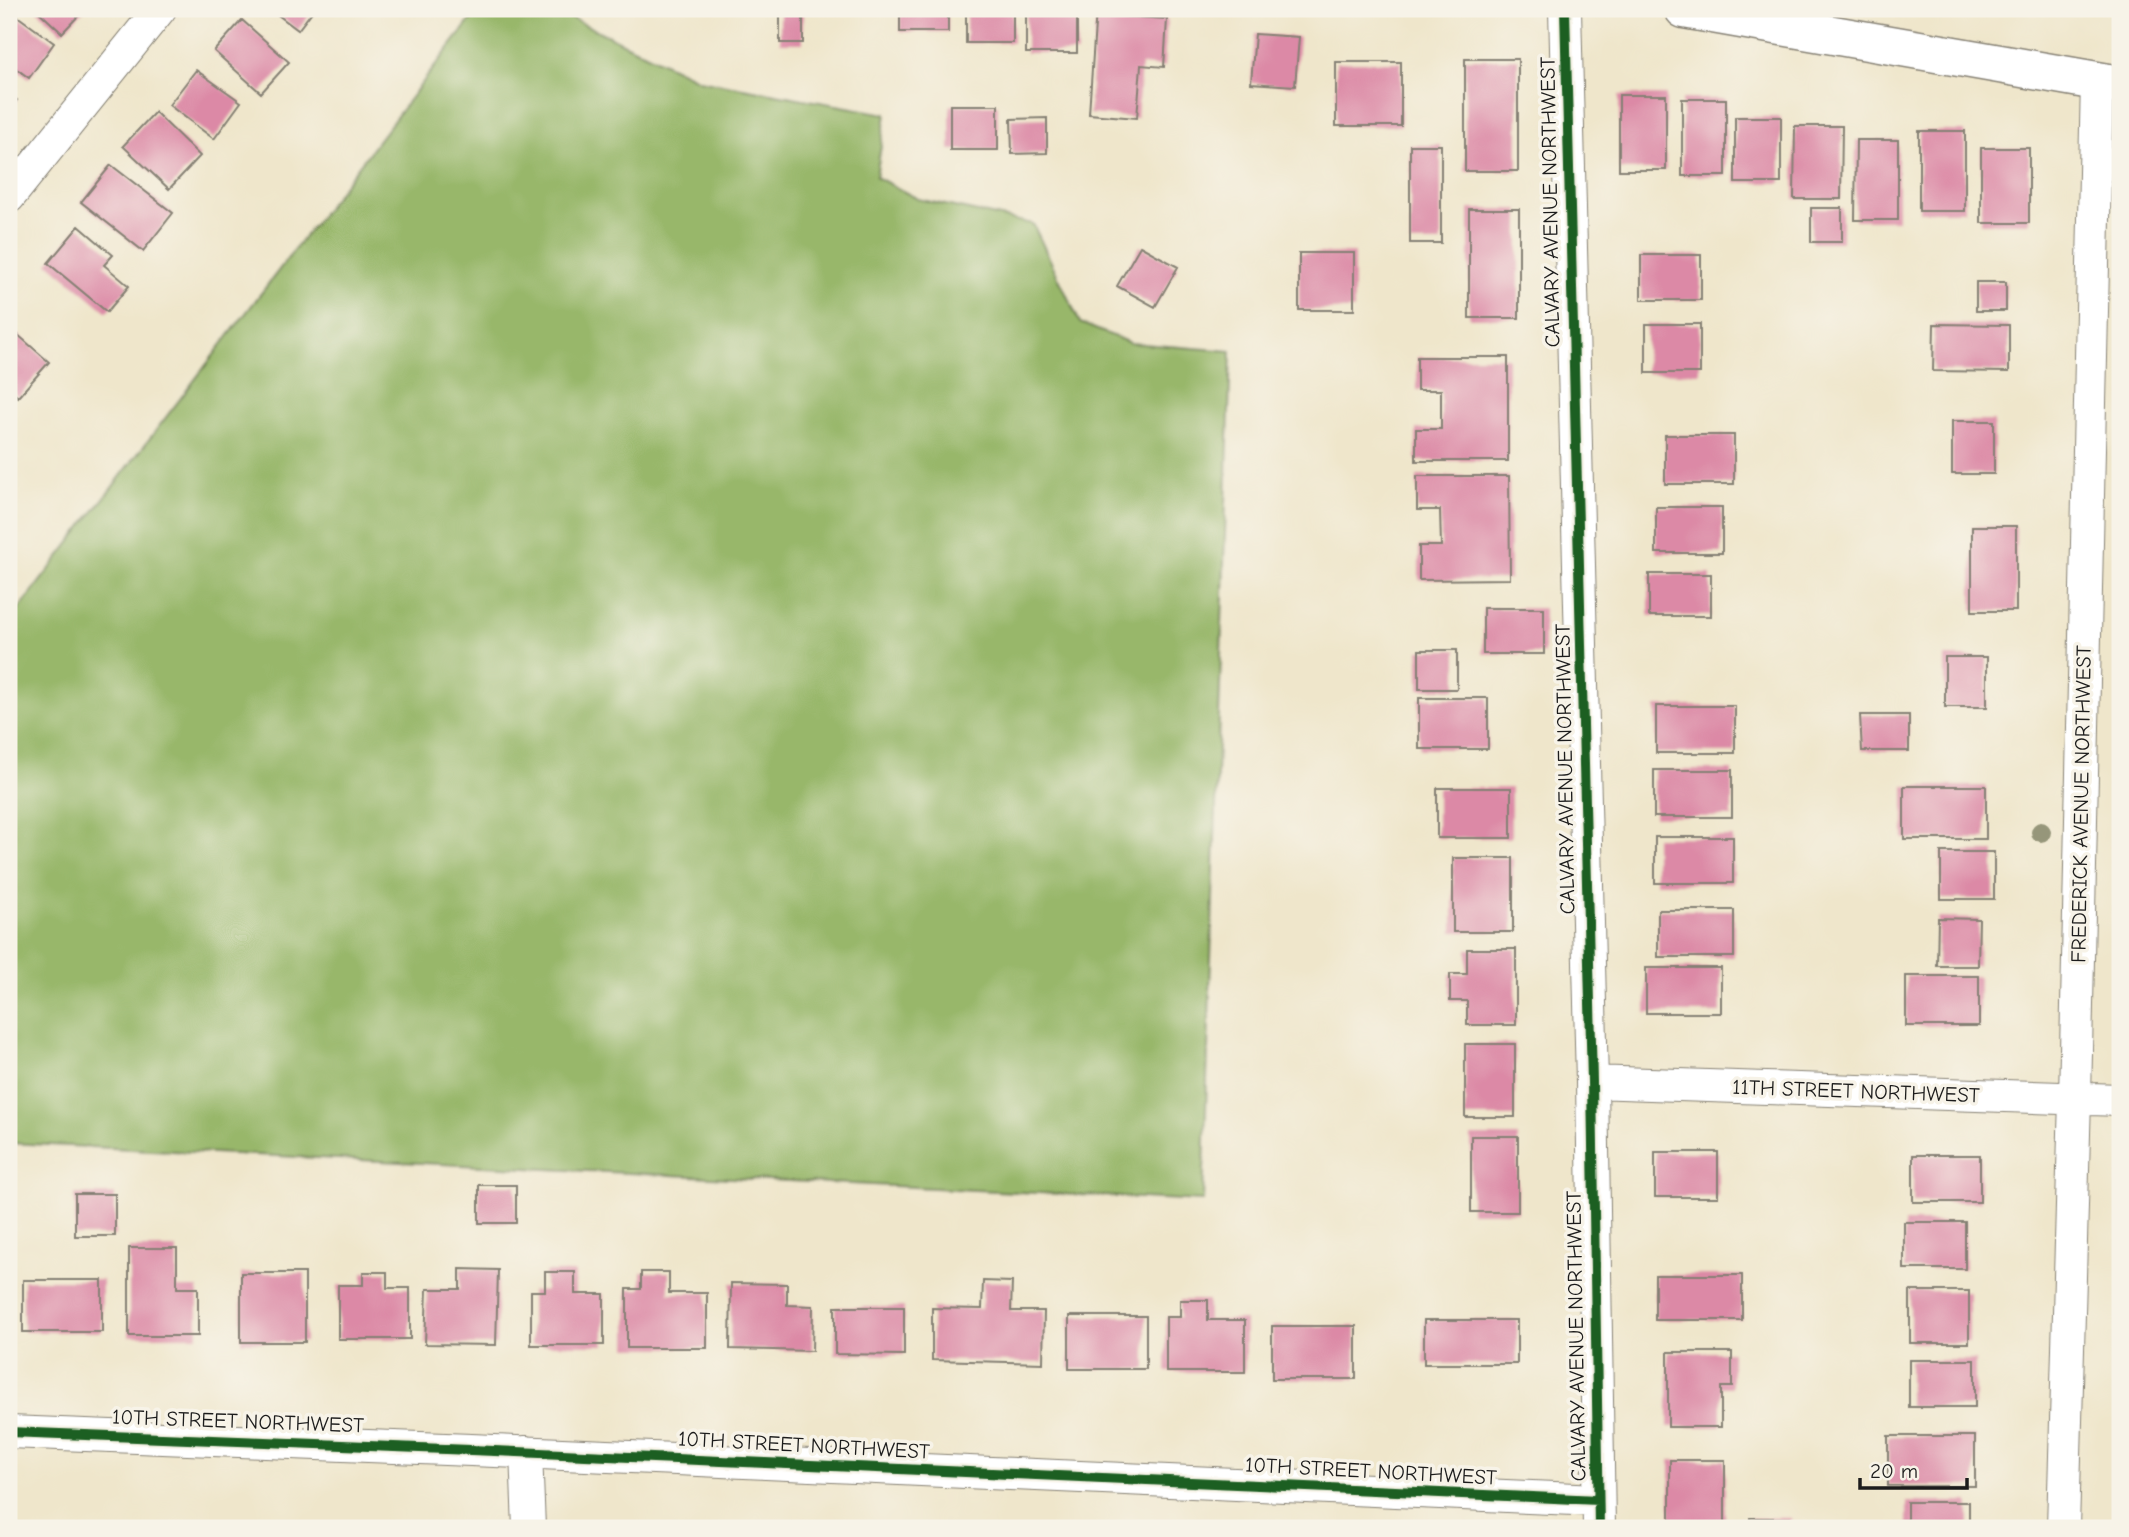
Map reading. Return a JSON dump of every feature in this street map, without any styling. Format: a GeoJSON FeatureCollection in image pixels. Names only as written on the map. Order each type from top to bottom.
{"type":"FeatureCollection","features":[{"type":"Feature","properties":{"kind":"main road"},"geometry":{"type":"LineString","coordinates":[[1684,9],[2109,83]]}},
{"type":"Feature","properties":{"kind":"street"},"geometry":{"type":"LineString","coordinates":[[9,197],[160,9]]}},
{"type":"Feature","properties":{"kind":"street","name":"CALVARY AVENUE NORTHWEST"},"geometry":{"type":"LineString","coordinates":[[1565,9],[1592,1082],[1598,1514]]}},
{"type":"Feature","properties":{"kind":"street","name":"FREDERICK AVENUE NORTHWEST"},"geometry":{"type":"LineString","coordinates":[[2063,1528],[2109,83]]}},
{"type":"Feature","properties":{"kind":"street","name":"11TH STREET NORTHWEST"},"geometry":{"type":"LineString","coordinates":[[1592,1082],[2120,1100]]}},
{"type":"Feature","properties":{"kind":"street","name":"10TH STREET NORTHWEST"},"geometry":{"type":"LineString","coordinates":[[9,1432],[526,1452],[1598,1514]]}},
{"type":"Feature","properties":{"kind":"street"},"geometry":{"type":"LineString","coordinates":[[526,1452],[529,1528]]}},
{"type":"Feature","properties":{"kind":"green space"},"geometry":{"type":"Polygon","coordinates":[[[479,9],[553,9],[699,80],[886,114],[876,177],[918,199],[1033,224],[1080,323],[1130,343],[1231,351],[1203,1201],[9,1143],[9,622],[479,9]]]}},
{"type":"Feature","properties":{"kind":"building"},"geometry":{"type":"Polygon","coordinates":[[[36,9],[85,9],[62,33],[36,9]]]}},
{"type":"Feature","properties":{"kind":"building"},"geometry":{"type":"Polygon","coordinates":[[[270,9],[314,9],[298,30],[270,9]]]}},
{"type":"Feature","properties":{"kind":"building"},"geometry":{"type":"Polygon","coordinates":[[[780,9],[803,9],[803,43],[780,43],[780,9]]]}},
{"type":"Feature","properties":{"kind":"building"},"geometry":{"type":"Polygon","coordinates":[[[900,9],[948,9],[948,32],[900,32],[900,9]]]}},
{"type":"Feature","properties":{"kind":"building"},"geometry":{"type":"Polygon","coordinates":[[[966,9],[1013,9],[1013,43],[966,43],[966,9]]]}},
{"type":"Feature","properties":{"kind":"building"},"geometry":{"type":"Polygon","coordinates":[[[1026,9],[1077,9],[1077,53],[1026,53],[1026,9]]]}},
{"type":"Feature","properties":{"kind":"building"},"geometry":{"type":"Polygon","coordinates":[[[1096,9],[1123,9],[1122,16],[1167,19],[1164,67],[1141,65],[1137,118],[1089,114],[1096,9]]]}},
{"type":"Feature","properties":{"kind":"building"},"geometry":{"type":"Polygon","coordinates":[[[9,10],[54,43],[29,78],[9,63],[9,10]]]}},
{"type":"Feature","properties":{"kind":"building"},"geometry":{"type":"Polygon","coordinates":[[[242,20],[289,62],[261,93],[214,51],[242,20]]]}},
{"type":"Feature","properties":{"kind":"building"},"geometry":{"type":"Polygon","coordinates":[[[1255,34],[1299,37],[1295,86],[1251,83],[1255,34]]]}},
{"type":"Feature","properties":{"kind":"building"},"geometry":{"type":"Polygon","coordinates":[[[1465,59],[1518,59],[1518,171],[1465,171],[1465,59]]]}},
{"type":"Feature","properties":{"kind":"building"},"geometry":{"type":"Polygon","coordinates":[[[1336,62],[1401,62],[1401,126],[1336,126],[1336,62]]]}},
{"type":"Feature","properties":{"kind":"building"},"geometry":{"type":"Polygon","coordinates":[[[196,70],[241,102],[214,139],[169,105],[196,70]]]}},
{"type":"Feature","properties":{"kind":"building"},"geometry":{"type":"Polygon","coordinates":[[[9,93],[17,100],[9,110],[9,93]]]}},
{"type":"Feature","properties":{"kind":"building"},"geometry":{"type":"Polygon","coordinates":[[[1619,95],[1666,95],[1666,170],[1619,170],[1619,95]]]}},
{"type":"Feature","properties":{"kind":"building"},"geometry":{"type":"Polygon","coordinates":[[[1682,99],[1726,99],[1726,176],[1682,176],[1682,99]]]}},
{"type":"Feature","properties":{"kind":"building"},"geometry":{"type":"Polygon","coordinates":[[[950,105],[998,105],[998,150],[950,150],[950,105]]]}},
{"type":"Feature","properties":{"kind":"building"},"geometry":{"type":"Polygon","coordinates":[[[155,112],[200,156],[169,189],[123,146],[155,112]]]}},
{"type":"Feature","properties":{"kind":"building"},"geometry":{"type":"Polygon","coordinates":[[[1735,117],[1781,117],[1781,183],[1735,183],[1735,117]]]}},
{"type":"Feature","properties":{"kind":"building"},"geometry":{"type":"Polygon","coordinates":[[[1047,118],[1047,153],[1012,154],[1011,119],[1047,118]]]}},
{"type":"Feature","properties":{"kind":"building"},"geometry":{"type":"Polygon","coordinates":[[[1795,126],[1842,126],[1841,199],[1794,199],[1795,126]]]}},
{"type":"Feature","properties":{"kind":"building"},"geometry":{"type":"Polygon","coordinates":[[[1919,131],[1965,131],[1965,211],[1919,211],[1919,131]]]}},
{"type":"Feature","properties":{"kind":"building"},"geometry":{"type":"Polygon","coordinates":[[[1856,140],[1898,140],[1898,220],[1855,220],[1856,140]]]}},
{"type":"Feature","properties":{"kind":"building"},"geometry":{"type":"Polygon","coordinates":[[[1410,145],[1441,145],[1441,243],[1410,243],[1410,145]]]}},
{"type":"Feature","properties":{"kind":"building"},"geometry":{"type":"Polygon","coordinates":[[[1981,148],[2029,148],[2029,223],[1981,223],[1981,148]]]}},
{"type":"Feature","properties":{"kind":"building"},"geometry":{"type":"Polygon","coordinates":[[[111,165],[173,213],[143,251],[81,202],[111,165]]]}},
{"type":"Feature","properties":{"kind":"building"},"geometry":{"type":"Polygon","coordinates":[[[1811,208],[1842,208],[1842,242],[1811,242],[1811,208]]]}},
{"type":"Feature","properties":{"kind":"building"},"geometry":{"type":"Polygon","coordinates":[[[1469,209],[1519,209],[1519,318],[1469,318],[1469,209]]]}},
{"type":"Feature","properties":{"kind":"building"},"geometry":{"type":"Polygon","coordinates":[[[79,226],[113,255],[104,265],[129,286],[107,312],[48,263],[79,226]]]}},
{"type":"Feature","properties":{"kind":"building"},"geometry":{"type":"Polygon","coordinates":[[[1140,246],[1178,267],[1155,307],[1117,286],[1140,246]]]}},
{"type":"Feature","properties":{"kind":"building"},"geometry":{"type":"Polygon","coordinates":[[[1299,253],[1354,253],[1354,310],[1299,310],[1299,253]]]}},
{"type":"Feature","properties":{"kind":"building"},"geometry":{"type":"Polygon","coordinates":[[[1641,255],[1701,255],[1701,300],[1641,300],[1641,255]]]}},
{"type":"Feature","properties":{"kind":"building"},"geometry":{"type":"Polygon","coordinates":[[[1976,282],[2006,282],[2006,311],[1976,311],[1976,282]]]}},
{"type":"Feature","properties":{"kind":"building"},"geometry":{"type":"Polygon","coordinates":[[[1646,324],[1700,324],[1700,373],[1646,373],[1646,324]]]}},
{"type":"Feature","properties":{"kind":"building"},"geometry":{"type":"Polygon","coordinates":[[[1934,324],[2009,325],[2009,372],[1933,371],[1934,324]]]}},
{"type":"Feature","properties":{"kind":"building"},"geometry":{"type":"Polygon","coordinates":[[[9,327],[49,362],[18,397],[9,389],[9,327]]]}},
{"type":"Feature","properties":{"kind":"building"},"geometry":{"type":"Polygon","coordinates":[[[1417,357],[1508,357],[1508,461],[1416,461],[1416,429],[1441,429],[1441,390],[1417,390],[1417,357]]]}},
{"type":"Feature","properties":{"kind":"building"},"geometry":{"type":"Polygon","coordinates":[[[1952,421],[1994,421],[1994,474],[1952,474],[1952,421]]]}},
{"type":"Feature","properties":{"kind":"building"},"geometry":{"type":"Polygon","coordinates":[[[1665,435],[1734,435],[1734,484],[1665,484],[1665,435]]]}},
{"type":"Feature","properties":{"kind":"building"},"geometry":{"type":"Polygon","coordinates":[[[1417,476],[1509,476],[1510,579],[1419,580],[1419,546],[1441,546],[1440,510],[1417,510],[1417,476]]]}},
{"type":"Feature","properties":{"kind":"building"},"geometry":{"type":"Polygon","coordinates":[[[1656,507],[1722,507],[1722,553],[1656,553],[1656,507]]]}},
{"type":"Feature","properties":{"kind":"building"},"geometry":{"type":"Polygon","coordinates":[[[1972,526],[2016,526],[2016,611],[1972,611],[1972,526]]]}},
{"type":"Feature","properties":{"kind":"building"},"geometry":{"type":"Polygon","coordinates":[[[1649,574],[1711,574],[1711,616],[1649,616],[1649,574]]]}},
{"type":"Feature","properties":{"kind":"building"},"geometry":{"type":"Polygon","coordinates":[[[1483,608],[1544,608],[1544,654],[1483,654],[1483,608]]]}},
{"type":"Feature","properties":{"kind":"building"},"geometry":{"type":"Polygon","coordinates":[[[1419,650],[1457,650],[1457,689],[1419,689],[1419,650]]]}},
{"type":"Feature","properties":{"kind":"building"},"geometry":{"type":"Polygon","coordinates":[[[1945,657],[1987,657],[1987,707],[1945,707],[1945,657]]]}},
{"type":"Feature","properties":{"kind":"building"},"geometry":{"type":"Polygon","coordinates":[[[1419,698],[1488,698],[1488,749],[1419,749],[1419,698]]]}},
{"type":"Feature","properties":{"kind":"building"},"geometry":{"type":"Polygon","coordinates":[[[1656,706],[1735,706],[1735,753],[1656,753],[1656,706]]]}},
{"type":"Feature","properties":{"kind":"building"},"geometry":{"type":"Polygon","coordinates":[[[1860,715],[1909,715],[1909,751],[1862,751],[1860,715]]]}},
{"type":"Feature","properties":{"kind":"building"},"geometry":{"type":"Polygon","coordinates":[[[1654,770],[1732,770],[1732,817],[1654,817],[1654,770]]]}},
{"type":"Feature","properties":{"kind":"building"},"geometry":{"type":"Polygon","coordinates":[[[1904,786],[1986,786],[1986,839],[1904,839],[1904,786]]]}},
{"type":"Feature","properties":{"kind":"building"},"geometry":{"type":"Polygon","coordinates":[[[1437,788],[1511,788],[1511,838],[1437,838],[1437,788]]]}},
{"type":"Feature","properties":{"kind":"building"},"geometry":{"type":"Polygon","coordinates":[[[1655,837],[1733,837],[1733,883],[1655,883],[1655,837]]]}},
{"type":"Feature","properties":{"kind":"building"},"geometry":{"type":"Polygon","coordinates":[[[1941,852],[1994,852],[1994,899],[1941,899],[1941,852]]]}},
{"type":"Feature","properties":{"kind":"building"},"geometry":{"type":"Polygon","coordinates":[[[1453,858],[1513,858],[1513,932],[1453,932],[1453,858]]]}},
{"type":"Feature","properties":{"kind":"building"},"geometry":{"type":"Polygon","coordinates":[[[1658,910],[1734,910],[1734,957],[1658,957],[1658,910]]]}},
{"type":"Feature","properties":{"kind":"building"},"geometry":{"type":"Polygon","coordinates":[[[1938,918],[1979,919],[1978,966],[1937,966],[1938,918]]]}},
{"type":"Feature","properties":{"kind":"building"},"geometry":{"type":"Polygon","coordinates":[[[1467,949],[1516,949],[1516,1025],[1467,1025],[1467,1001],[1450,1001],[1450,974],[1467,974],[1467,949]]]}},
{"type":"Feature","properties":{"kind":"building"},"geometry":{"type":"Polygon","coordinates":[[[1646,968],[1721,968],[1721,1013],[1646,1013],[1646,968]]]}},
{"type":"Feature","properties":{"kind":"building"},"geometry":{"type":"Polygon","coordinates":[[[1906,976],[1979,976],[1979,1026],[1906,1026],[1906,976]]]}},
{"type":"Feature","properties":{"kind":"building"},"geometry":{"type":"Polygon","coordinates":[[[1465,1044],[1515,1044],[1515,1117],[1465,1117],[1465,1044]]]}},
{"type":"Feature","properties":{"kind":"building"},"geometry":{"type":"Polygon","coordinates":[[[1471,1136],[1518,1136],[1518,1212],[1471,1212],[1471,1136]]]}},
{"type":"Feature","properties":{"kind":"building"},"geometry":{"type":"Polygon","coordinates":[[[1655,1152],[1718,1152],[1718,1197],[1655,1197],[1655,1152]]]}},
{"type":"Feature","properties":{"kind":"building"},"geometry":{"type":"Polygon","coordinates":[[[1913,1155],[1980,1155],[1980,1202],[1913,1202],[1913,1155]]]}},
{"type":"Feature","properties":{"kind":"building"},"geometry":{"type":"Polygon","coordinates":[[[479,1185],[516,1185],[516,1223],[479,1223],[479,1185]]]}},
{"type":"Feature","properties":{"kind":"building"},"geometry":{"type":"Polygon","coordinates":[[[75,1194],[115,1194],[115,1236],[75,1236],[75,1194]]]}},
{"type":"Feature","properties":{"kind":"building"},"geometry":{"type":"Polygon","coordinates":[[[1904,1222],[1965,1222],[1965,1269],[1904,1269],[1904,1222]]]}},
{"type":"Feature","properties":{"kind":"building"},"geometry":{"type":"Polygon","coordinates":[[[129,1248],[177,1248],[177,1288],[198,1288],[198,1336],[129,1336],[129,1248]]]}},
{"type":"Feature","properties":{"kind":"building"},"geometry":{"type":"Polygon","coordinates":[[[460,1269],[498,1270],[496,1345],[425,1344],[427,1289],[460,1289],[460,1269]]]}},
{"type":"Feature","properties":{"kind":"building"},"geometry":{"type":"Polygon","coordinates":[[[363,1272],[387,1272],[387,1288],[410,1288],[410,1339],[338,1339],[338,1285],[363,1285],[363,1272]]]}},
{"type":"Feature","properties":{"kind":"building"},"geometry":{"type":"Polygon","coordinates":[[[545,1272],[575,1272],[575,1294],[604,1294],[604,1345],[531,1345],[531,1291],[545,1291],[545,1272]]]}},
{"type":"Feature","properties":{"kind":"building"},"geometry":{"type":"Polygon","coordinates":[[[641,1272],[669,1272],[669,1293],[707,1293],[707,1348],[627,1348],[627,1289],[641,1289],[641,1272]]]}},
{"type":"Feature","properties":{"kind":"building"},"geometry":{"type":"Polygon","coordinates":[[[241,1273],[305,1273],[305,1342],[241,1342],[241,1273]]]}},
{"type":"Feature","properties":{"kind":"building"},"geometry":{"type":"Polygon","coordinates":[[[1655,1275],[1742,1275],[1742,1320],[1655,1320],[1655,1275]]]}},
{"type":"Feature","properties":{"kind":"building"},"geometry":{"type":"Polygon","coordinates":[[[23,1280],[102,1280],[102,1332],[23,1332],[23,1280]]]}},
{"type":"Feature","properties":{"kind":"building"},"geometry":{"type":"Polygon","coordinates":[[[983,1281],[1012,1282],[1011,1311],[1044,1311],[1043,1363],[932,1360],[932,1308],[982,1309],[983,1281]]]}},
{"type":"Feature","properties":{"kind":"building"},"geometry":{"type":"Polygon","coordinates":[[[731,1283],[787,1284],[787,1305],[813,1306],[812,1351],[730,1349],[731,1283]]]}},
{"type":"Feature","properties":{"kind":"building"},"geometry":{"type":"Polygon","coordinates":[[[1910,1291],[1969,1291],[1969,1343],[1910,1343],[1910,1291]]]}},
{"type":"Feature","properties":{"kind":"building"},"geometry":{"type":"Polygon","coordinates":[[[1180,1300],[1208,1300],[1208,1320],[1245,1320],[1245,1372],[1166,1372],[1166,1317],[1180,1317],[1180,1300]]]}},
{"type":"Feature","properties":{"kind":"building"},"geometry":{"type":"Polygon","coordinates":[[[835,1307],[904,1307],[904,1355],[835,1354],[835,1307]]]}},
{"type":"Feature","properties":{"kind":"building"},"geometry":{"type":"Polygon","coordinates":[[[1069,1316],[1146,1316],[1146,1369],[1069,1369],[1069,1316]]]}},
{"type":"Feature","properties":{"kind":"building"},"geometry":{"type":"Polygon","coordinates":[[[1424,1320],[1517,1320],[1517,1364],[1424,1364],[1424,1320]]]}},
{"type":"Feature","properties":{"kind":"building"},"geometry":{"type":"Polygon","coordinates":[[[1272,1326],[1356,1326],[1356,1379],[1272,1379],[1272,1326]]]}},
{"type":"Feature","properties":{"kind":"building"},"geometry":{"type":"Polygon","coordinates":[[[1668,1352],[1732,1352],[1732,1387],[1721,1387],[1721,1427],[1668,1427],[1668,1352]]]}},
{"type":"Feature","properties":{"kind":"building"},"geometry":{"type":"Polygon","coordinates":[[[1909,1360],[1975,1360],[1975,1407],[1909,1407],[1909,1360]]]}},
{"type":"Feature","properties":{"kind":"building"},"geometry":{"type":"Polygon","coordinates":[[[1888,1436],[1975,1436],[1975,1486],[1888,1486],[1888,1436]]]}},
{"type":"Feature","properties":{"kind":"building"},"geometry":{"type":"Polygon","coordinates":[[[1670,1460],[1725,1460],[1725,1528],[1670,1528],[1670,1460]]]}},
{"type":"Feature","properties":{"kind":"building"},"geometry":{"type":"Polygon","coordinates":[[[1907,1502],[1969,1502],[1969,1528],[1907,1528],[1907,1502]]]}},
{"type":"Feature","properties":{"kind":"building"},"geometry":{"type":"Polygon","coordinates":[[[1750,1518],[1791,1518],[1791,1528],[1750,1528],[1750,1518]]]}},
{"type":"Feature","properties":{"kind":"cycle path"},"geometry":{"type":"LineString","coordinates":[[1565,9],[1592,1082],[1599,1528]]}},
{"type":"Feature","properties":{"kind":"cycle path"},"geometry":{"type":"LineString","coordinates":[[9,1432],[1598,1500]]}}]}
